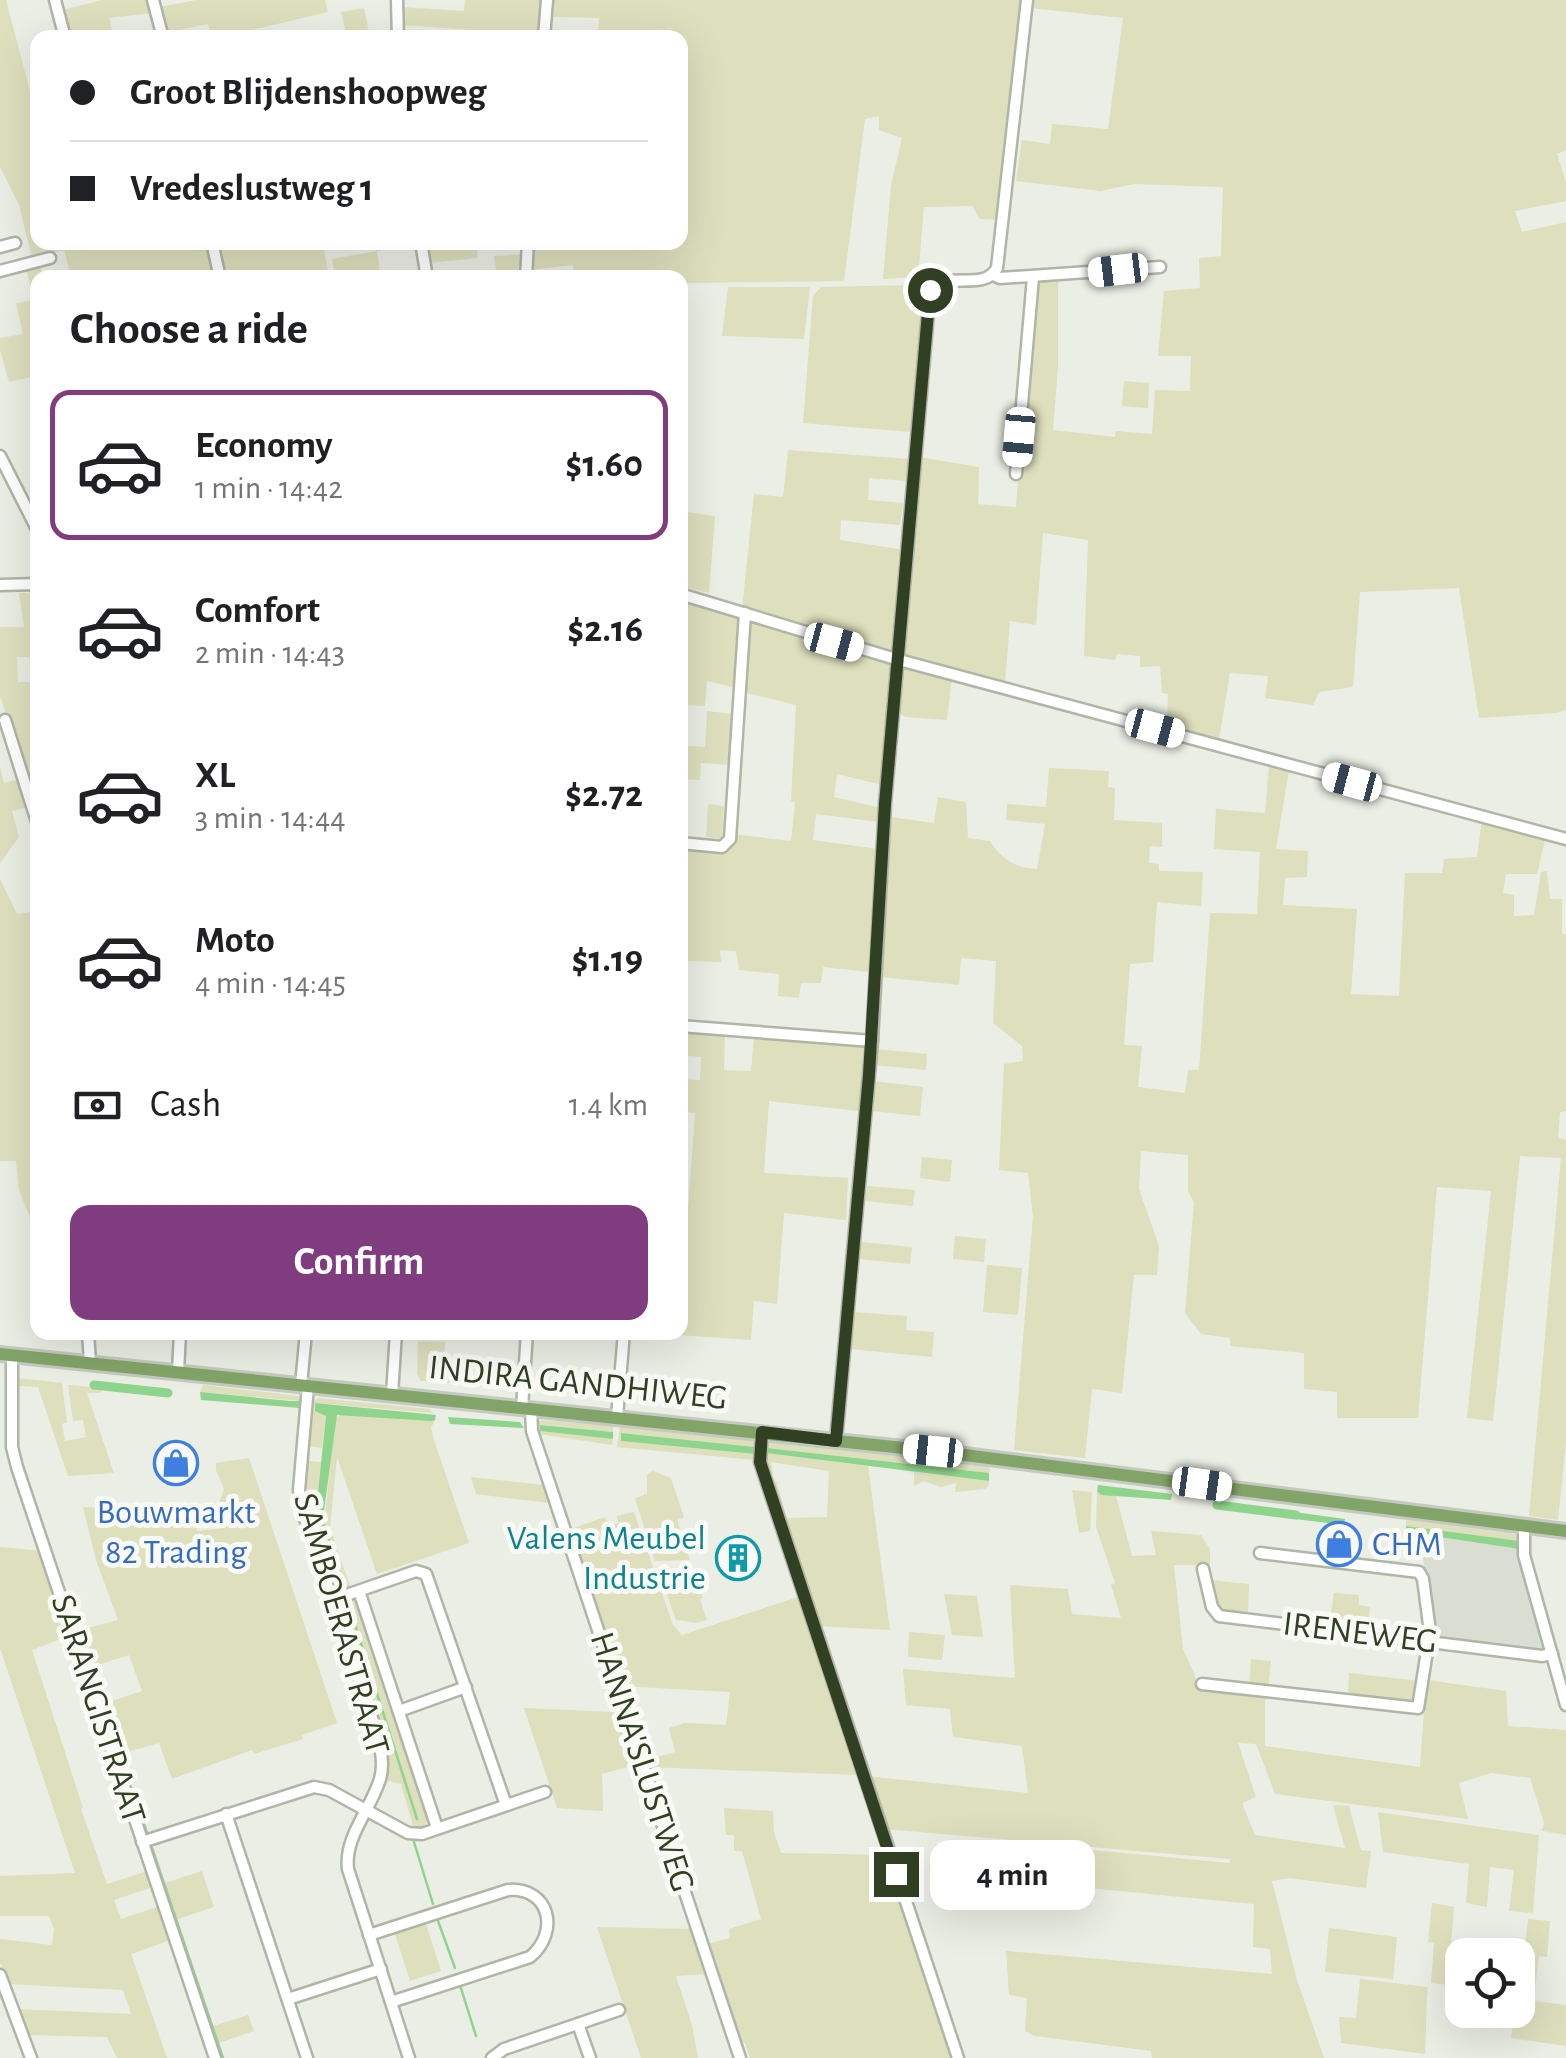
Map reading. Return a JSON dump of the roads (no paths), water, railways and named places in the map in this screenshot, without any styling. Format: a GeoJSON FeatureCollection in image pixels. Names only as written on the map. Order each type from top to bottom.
{"type":"FeatureCollection","features":[{"type":"Feature","properties":{"kind":"main road","name":"INDIRA GANDHIWEG"},"geometry":{"type":"LineString","coordinates":[[8,1358],[178,1372],[762,1437],[836,1441],[1132,1474],[1524,1530],[1566,1531]]}},
{"type":"Feature","properties":{"kind":"street"},"geometry":{"type":"LineString","coordinates":[[55,0],[64,30]]}},
{"type":"Feature","properties":{"kind":"street"},"geometry":{"type":"LineString","coordinates":[[153,0],[161,30]]}},
{"type":"Feature","properties":{"kind":"street"},"geometry":{"type":"LineString","coordinates":[[398,0],[398,30]]}},
{"type":"Feature","properties":{"kind":"street"},"geometry":{"type":"LineString","coordinates":[[545,30],[547,0]]}},
{"type":"Feature","properties":{"kind":"street"},"geometry":{"type":"LineString","coordinates":[[993,275],[1016,116],[1027,0]]}},
{"type":"Feature","properties":{"kind":"street"},"geometry":{"type":"LineString","coordinates":[[0,246],[15,242]]}},
{"type":"Feature","properties":{"kind":"street"},"geometry":{"type":"LineString","coordinates":[[0,271],[50,258]]}},
{"type":"Feature","properties":{"kind":"street"},"geometry":{"type":"LineString","coordinates":[[836,1441],[872,1041],[885,804],[930,290],[944,280],[993,275],[1033,277],[1160,267]]}},
{"type":"Feature","properties":{"kind":"street"},"geometry":{"type":"LineString","coordinates":[[1016,474],[1033,277]]}},
{"type":"Feature","properties":{"kind":"street"},"geometry":{"type":"LineString","coordinates":[[0,456],[30,515]]}},
{"type":"Feature","properties":{"kind":"street"},"geometry":{"type":"LineString","coordinates":[[0,584],[30,584]]}},
{"type":"Feature","properties":{"kind":"street"},"geometry":{"type":"LineString","coordinates":[[688,596],[898,660],[1566,839]]}},
{"type":"Feature","properties":{"kind":"street"},"geometry":{"type":"LineString","coordinates":[[688,845],[728,844],[745,613]]}},
{"type":"Feature","properties":{"kind":"street"},"geometry":{"type":"LineString","coordinates":[[5,720],[30,800]]}},
{"type":"Feature","properties":{"kind":"street"},"geometry":{"type":"LineString","coordinates":[[688,1027],[872,1041]]}},
{"type":"Feature","properties":{"kind":"street"},"geometry":{"type":"LineString","coordinates":[[89,1340],[90,1363]]}},
{"type":"Feature","properties":{"kind":"street"},"geometry":{"type":"LineString","coordinates":[[178,1372],[180,1340]]}},
{"type":"Feature","properties":{"kind":"street","name":"SAMBOERASTRAAT"},"geometry":{"type":"LineString","coordinates":[[306,1340],[302,1508],[383,1760],[381,1778],[347,1859],[409,2058]]}},
{"type":"Feature","properties":{"kind":"street"},"geometry":{"type":"LineString","coordinates":[[392,1395],[395,1340]]}},
{"type":"Feature","properties":{"kind":"street","name":"HANNA'SLUSTWEG"},"geometry":{"type":"LineString","coordinates":[[527,1340],[526,1409],[532,1431],[740,2058]]}},
{"type":"Feature","properties":{"kind":"street"},"geometry":{"type":"LineString","coordinates":[[617,1418],[623,1340]]}},
{"type":"Feature","properties":{"kind":"street","name":"SARANGISTRAAT"},"geometry":{"type":"LineString","coordinates":[[8,1358],[12,1447],[17,1466],[215,2058]]}},
{"type":"Feature","properties":{"kind":"street"},"geometry":{"type":"LineString","coordinates":[[762,1437],[760,1462],[958,2058]]}},
{"type":"Feature","properties":{"kind":"street"},"geometry":{"type":"LineString","coordinates":[[1524,1530],[1523,1547],[1557,1657],[1566,1705]]}},
{"type":"Feature","properties":{"kind":"street"},"geometry":{"type":"LineString","coordinates":[[1202,1684],[1418,1708],[1428,1643],[1424,1580],[1419,1572],[1260,1553]]}},
{"type":"Feature","properties":{"kind":"street","name":"IRENEWEG"},"geometry":{"type":"LineString","coordinates":[[1203,1569],[1212,1607],[1219,1616],[1557,1657]]}},
{"type":"Feature","properties":{"kind":"street"},"geometry":{"type":"LineString","coordinates":[[332,1600],[416,1571],[426,1574],[506,1805]]}},
{"type":"Feature","properties":{"kind":"street"},"geometry":{"type":"LineString","coordinates":[[359,1590],[437,1828]]}},
{"type":"Feature","properties":{"kind":"street"},"geometry":{"type":"LineString","coordinates":[[399,1711],[466,1687]]}},
{"type":"Feature","properties":{"kind":"street"},"geometry":{"type":"LineString","coordinates":[[142,1842],[314,1787],[329,1790],[408,1833],[422,1834],[545,1792]]}},
{"type":"Feature","properties":{"kind":"street"},"geometry":{"type":"LineString","coordinates":[[226,1814],[307,2058]]}},
{"type":"Feature","properties":{"kind":"street"},"geometry":{"type":"LineString","coordinates":[[370,1935],[508,1890],[530,1892],[541,1901],[548,1916],[542,1948],[530,1958],[391,2002]]}},
{"type":"Feature","properties":{"kind":"street"},"geometry":{"type":"LineString","coordinates":[[288,1999],[380,1969]]}},
{"type":"Feature","properties":{"kind":"street"},"geometry":{"type":"LineString","coordinates":[[0,1975],[31,2058]]}},
{"type":"Feature","properties":{"kind":"street"},"geometry":{"type":"LineString","coordinates":[[492,2058],[504,2050],[619,2010]]}},
{"type":"Feature","properties":{"kind":"street"},"geometry":{"type":"LineString","coordinates":[[578,2024],[590,2058]]}},
{"type":"Feature","properties":{"kind":"waterway"},"geometry":{"type":"LineString","coordinates":[[94,1385],[168,1393]]}},
{"type":"Feature","properties":{"kind":"waterway"},"geometry":{"type":"LineString","coordinates":[[1217,1505],[1296,1515]]}},
{"type":"Feature","properties":{"kind":"waterway"},"geometry":{"type":"LineString","coordinates":[[349,1606],[417,1819]]}},
{"type":"Feature","properties":{"kind":"waterway"},"geometry":{"type":"LineString","coordinates":[[141,1815],[147,1833]]}},
{"type":"Feature","properties":{"kind":"waterway"},"geometry":{"type":"LineString","coordinates":[[414,1842],[433,1904]]}},
{"type":"Feature","properties":{"kind":"waterway"},"geometry":{"type":"LineString","coordinates":[[152,1848],[223,2058]]}},
{"type":"Feature","properties":{"kind":"waterway"},"geometry":{"type":"LineString","coordinates":[[437,1918],[455,1968]]}},
{"type":"Feature","properties":{"kind":"waterway"},"geometry":{"type":"LineString","coordinates":[[460,1985],[476,2036]]}},
{"type":"Feature","properties":{"kind":"place","name":"Bouwmarkt 82 Trading"},"geometry":{"type":"Point","coordinates":[176,1463]}},
{"type":"Feature","properties":{"kind":"place","name":"CHM"},"geometry":{"type":"Point","coordinates":[1339,1544]}},
{"type":"Feature","properties":{"kind":"place","name":"Valens Meubel Industrie"},"geometry":{"type":"Point","coordinates":[738,1558]}}]}
